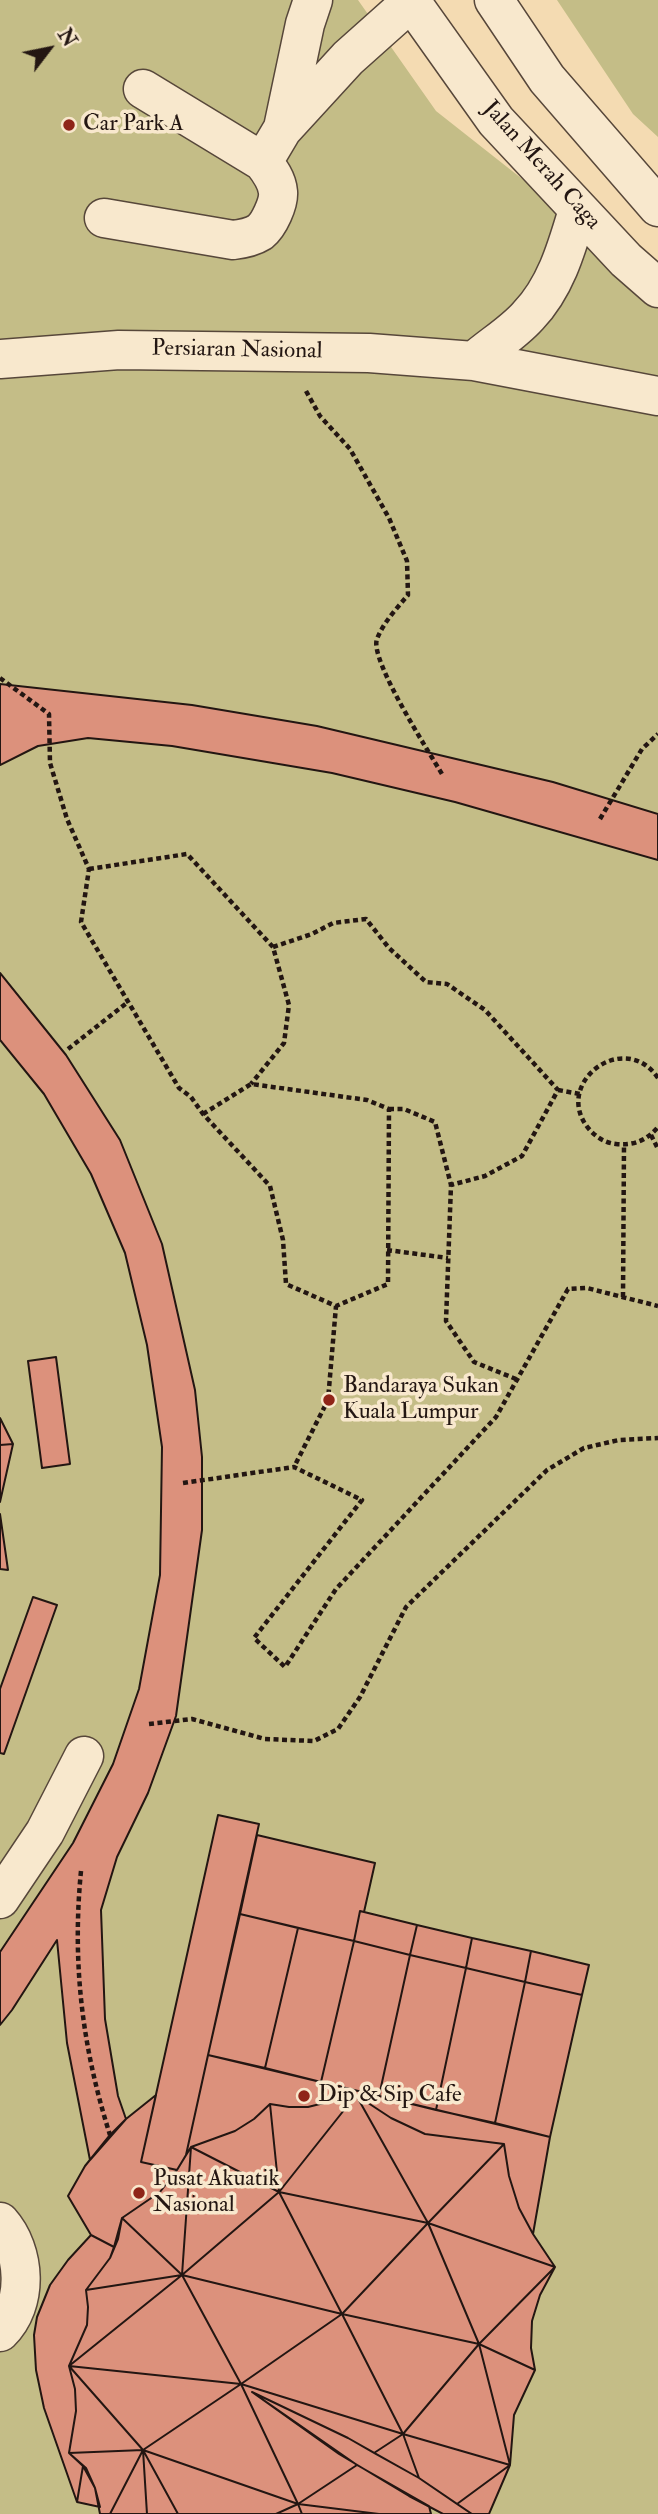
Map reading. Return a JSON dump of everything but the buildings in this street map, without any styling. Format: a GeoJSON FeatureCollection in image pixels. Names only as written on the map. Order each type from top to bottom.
{"type":"FeatureCollection","features":[{"type":"Feature","properties":{"kind":"street"},"geometry":{"type":"LineString","coordinates":[[104,218],[233,240],[245,239],[261,231],[274,210],[279,194],[274,177],[273,146],[313,0]]}},
{"type":"Feature","properties":{"kind":"street"},"geometry":{"type":"LineString","coordinates":[[273,146],[348,58],[412,0]]}},
{"type":"Feature","properties":{"kind":"street","name":"Jalan Merah Caga"},"geometry":{"type":"LineString","coordinates":[[412,0],[496,121],[626,260],[658,288]]}},
{"type":"Feature","properties":{"kind":"street"},"geometry":{"type":"LineString","coordinates":[[494,0],[547,79],[658,207]]}},
{"type":"Feature","properties":{"kind":"street"},"geometry":{"type":"LineString","coordinates":[[143,89],[273,146]]}},
{"type":"Feature","properties":{"kind":"street"},"geometry":{"type":"LineString","coordinates":[[474,360],[528,317],[551,285],[565,252],[578,209]]}},
{"type":"Feature","properties":{"kind":"street","name":"Persiaran Nasional"},"geometry":{"type":"LineString","coordinates":[[0,359],[119,350],[369,353],[474,360],[658,396]]}},
{"type":"Feature","properties":{"kind":"street"},"geometry":{"type":"LineString","coordinates":[[0,1899],[45,1832],[84,1756]]}},
{"type":"Feature","properties":{"kind":"street"},"geometry":{"type":"LineString","coordinates":[[0,2222],[19,2255],[21,2293],[7,2326],[0,2332]]}},
{"type":"Feature","properties":{"kind":"path"},"geometry":{"type":"LineString","coordinates":[[306,391],[320,416],[350,449],[389,517],[407,561],[408,595],[376,640],[376,653],[396,695],[442,774]]}},
{"type":"Feature","properties":{"kind":"path"},"geometry":{"type":"LineString","coordinates":[[0,678],[49,714],[50,763],[67,819],[89,869],[81,922],[178,1088],[191,1097],[203,1114],[270,1186],[283,1240],[286,1284],[336,1306],[388,1284],[389,1109]]}},
{"type":"Feature","properties":{"kind":"path"},"geometry":{"type":"LineString","coordinates":[[600,819],[642,749],[658,734]]}},
{"type":"Feature","properties":{"kind":"path"},"geometry":{"type":"LineString","coordinates":[[89,869],[187,854],[273,947],[289,1005],[284,1043],[251,1084],[203,1114]]}},
{"type":"Feature","properties":{"kind":"path"},"geometry":{"type":"LineString","coordinates":[[273,947],[312,934],[333,923],[366,919],[389,948],[426,982],[447,984],[485,1010],[558,1090],[580,1094]]}},
{"type":"Feature","properties":{"kind":"path"},"geometry":{"type":"LineString","coordinates":[[68,1049],[128,1002]]}},
{"type":"Feature","properties":{"kind":"path"},"geometry":{"type":"LineString","coordinates":[[658,1078],[653,1070],[641,1062],[628,1058],[613,1059],[600,1064],[589,1073],[580,1094],[580,1114],[586,1126],[597,1137],[610,1144],[638,1143],[651,1135],[658,1126]]}},
{"type":"Feature","properties":{"kind":"path"},"geometry":{"type":"LineString","coordinates":[[251,1084],[367,1100],[389,1109],[404,1109],[435,1122],[452,1185],[446,1321],[474,1362],[517,1379]]}},
{"type":"Feature","properties":{"kind":"path"},"geometry":{"type":"LineString","coordinates":[[452,1185],[485,1176],[522,1156],[558,1090]]}},
{"type":"Feature","properties":{"kind":"path"},"geometry":{"type":"LineString","coordinates":[[651,1135],[658,1149]]}},
{"type":"Feature","properties":{"kind":"path"},"geometry":{"type":"LineString","coordinates":[[623,1297],[624,1145]]}},
{"type":"Feature","properties":{"kind":"path"},"geometry":{"type":"LineString","coordinates":[[387,1250],[449,1258]]}},
{"type":"Feature","properties":{"kind":"path"},"geometry":{"type":"LineString","coordinates":[[183,1483],[294,1467],[362,1500],[254,1638],[285,1667],[336,1589],[496,1417],[568,1289],[587,1288],[658,1306]]}},
{"type":"Feature","properties":{"kind":"path"},"geometry":{"type":"LineString","coordinates":[[294,1467],[328,1399],[336,1306]]}},
{"type":"Feature","properties":{"kind":"path"},"geometry":{"type":"LineString","coordinates":[[149,1724],[192,1719],[265,1739],[314,1741],[338,1729],[360,1697],[407,1606],[547,1470],[584,1448],[619,1440],[658,1438]]}},
{"type":"Feature","properties":{"kind":"path"},"geometry":{"type":"LineString","coordinates":[[80,1871],[79,1990],[82,2022],[110,2134]]}},
{"type":"Feature","properties":{"kind":"shaded area","name":"Bandaraya Sukan Kuala Lumpur"},"geometry":{"type":"Polygon","coordinates":[[[0,0],[358,0],[436,111],[658,286],[658,2514],[0,2514],[0,0]]]}},
{"type":"Feature","properties":{"kind":"shaded area"},"geometry":{"type":"Polygon","coordinates":[[[557,0],[658,0],[658,137],[633,114],[557,0]]]}},
{"type":"Feature","properties":{"kind":"place","name":"Car Park A"},"geometry":{"type":"Point","coordinates":[69,125]}},
{"type":"Feature","properties":{"kind":"place","name":"Bandaraya Sukan Kuala Lumpur"},"geometry":{"type":"Point","coordinates":[329,1400]}},
{"type":"Feature","properties":{"kind":"place","name":"Dip & Sip Cafe"},"geometry":{"type":"Point","coordinates":[304,2096]}},
{"type":"Feature","properties":{"kind":"place","name":"Pusat Akuatik Nasional"},"geometry":{"type":"Point","coordinates":[139,2193]}}]}
